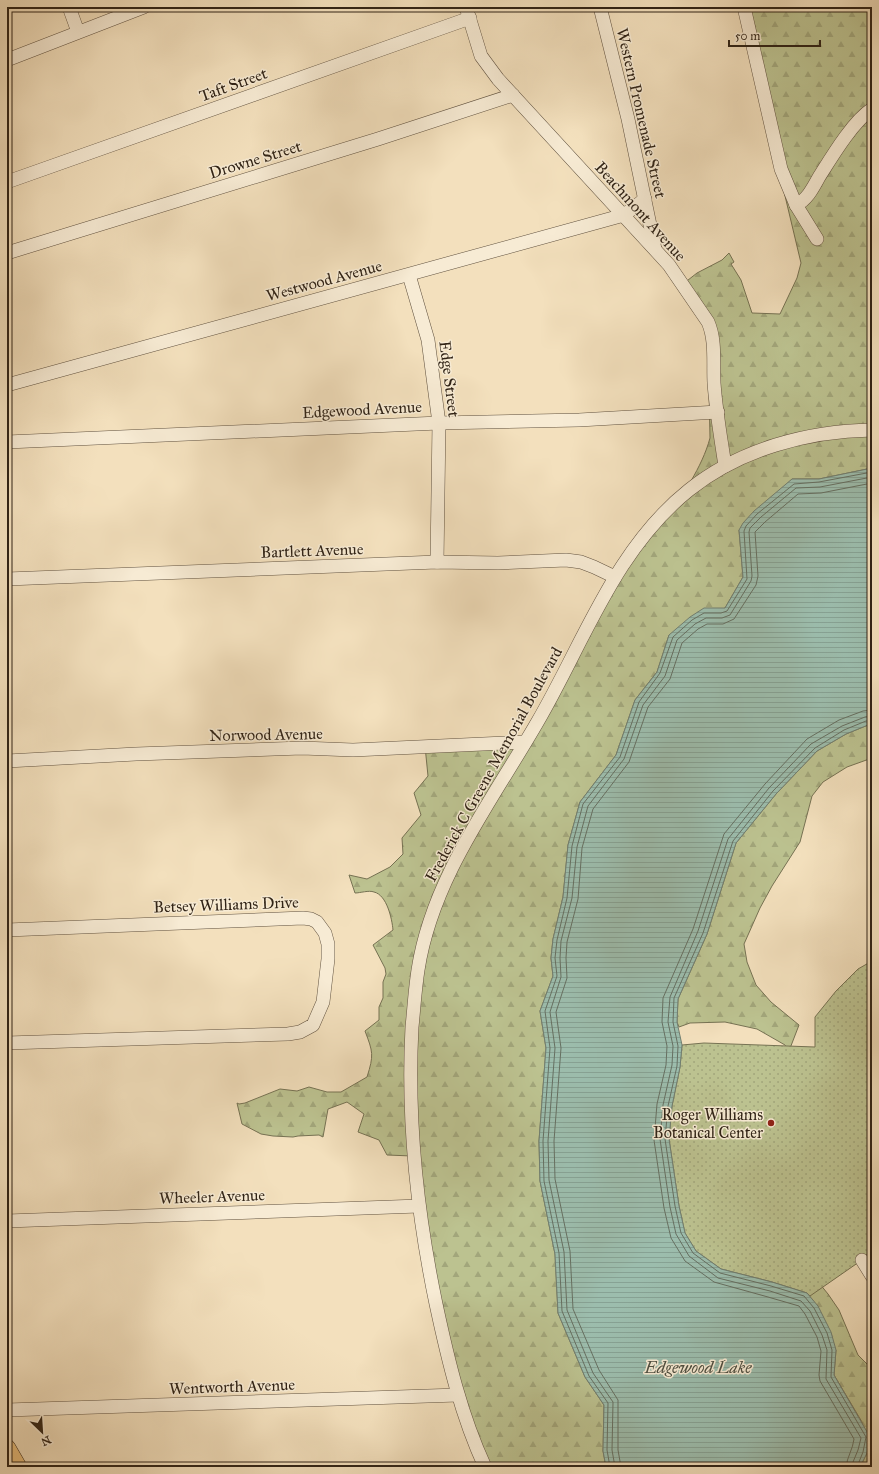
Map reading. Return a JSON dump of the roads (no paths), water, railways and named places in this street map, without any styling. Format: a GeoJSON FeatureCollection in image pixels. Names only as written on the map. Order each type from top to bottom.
{"type":"FeatureCollection","features":[{"type":"Feature","properties":{"kind":"main road"},"geometry":{"type":"LineString","coordinates":[[7,1448],[18,1467]]}},
{"type":"Feature","properties":{"kind":"street"},"geometry":{"type":"LineString","coordinates":[[69,7],[78,32]]}},
{"type":"Feature","properties":{"kind":"street"},"geometry":{"type":"LineString","coordinates":[[7,60],[144,7]]}},
{"type":"Feature","properties":{"kind":"street","name":"Western Promenade Street"},"geometry":{"type":"LineString","coordinates":[[600,7],[628,119],[656,250]]}},
{"type":"Feature","properties":{"kind":"street"},"geometry":{"type":"LineString","coordinates":[[744,7],[781,169],[796,205],[817,239]]}},
{"type":"Feature","properties":{"kind":"street","name":"Beachmont Avenue"},"geometry":{"type":"LineString","coordinates":[[468,12],[481,56],[498,79],[656,250],[681,281],[711,328],[713,341],[714,382],[725,466]]}},
{"type":"Feature","properties":{"kind":"street","name":"Taft Street"},"geometry":{"type":"LineString","coordinates":[[7,182],[468,12]]}},
{"type":"Feature","properties":{"kind":"street","name":"Drowne Street"},"geometry":{"type":"LineString","coordinates":[[7,253],[378,139],[513,95]]}},
{"type":"Feature","properties":{"kind":"street"},"geometry":{"type":"LineString","coordinates":[[796,205],[806,198],[832,156],[848,134],[864,115],[872,110]]}},
{"type":"Feature","properties":{"kind":"street","name":"Westwood Avenue"},"geometry":{"type":"LineString","coordinates":[[7,385],[624,215],[645,198]]}},
{"type":"Feature","properties":{"kind":"street","name":"Edge Street"},"geometry":{"type":"LineString","coordinates":[[409,275],[428,340],[439,423],[437,562]]}},
{"type":"Feature","properties":{"kind":"street","name":"Edgewood Avenue"},"geometry":{"type":"LineString","coordinates":[[7,442],[439,423],[579,420],[718,412]]}},
{"type":"Feature","properties":{"kind":"street","name":"Frederick C Greene Memorial Boulevard"},"geometry":{"type":"LineString","coordinates":[[485,1467],[468,1426],[445,1346],[419,1206],[412,1122],[411,1072],[414,1000],[421,952],[431,917],[445,880],[546,706],[615,576],[634,548],[668,509],[698,483],[725,466],[771,446],[803,437],[838,431],[872,430]]}},
{"type":"Feature","properties":{"kind":"street","name":"Bartlett Avenue"},"geometry":{"type":"LineString","coordinates":[[7,579],[437,562],[498,563],[566,560],[581,562],[615,576]]}},
{"type":"Feature","properties":{"kind":"street","name":"Norwood Avenue"},"geometry":{"type":"LineString","coordinates":[[7,761],[136,754],[302,748],[360,750],[525,742]]}},
{"type":"Feature","properties":{"kind":"street","name":"Betsey Williams Drive"},"geometry":{"type":"LineString","coordinates":[[7,930],[303,918],[318,922],[322,927],[325,933],[328,952],[323,1002],[313,1025],[300,1032],[288,1034],[7,1043]]}},
{"type":"Feature","properties":{"kind":"street","name":"Wheeler Avenue"},"geometry":{"type":"LineString","coordinates":[[7,1221],[419,1206]]}},
{"type":"Feature","properties":{"kind":"street"},"geometry":{"type":"LineString","coordinates":[[862,1260],[872,1276]]}},
{"type":"Feature","properties":{"kind":"street","name":"Wentworth Avenue"},"geometry":{"type":"LineString","coordinates":[[7,1410],[418,1397],[458,1394]]}},
{"type":"Feature","properties":{"kind":"water","name":"Edgewood Lake"},"geometry":{"type":"Polygon","coordinates":[[[872,468],[872,725],[868,725],[846,734],[817,751],[776,794],[736,843],[707,934],[678,999],[677,1022],[682,1045],[680,1067],[672,1106],[669,1139],[679,1206],[685,1233],[696,1251],[721,1269],[807,1293],[818,1306],[831,1332],[836,1350],[834,1375],[870,1437],[867,1453],[860,1467],[606,1467],[603,1451],[604,1405],[585,1377],[558,1313],[555,1254],[540,1181],[539,1141],[546,1048],[540,1011],[553,976],[551,958],[553,939],[563,897],[568,845],[580,802],[616,755],[635,700],[657,672],[669,635],[690,617],[704,608],[725,608],[743,577],[739,530],[743,523],[754,511],[792,479],[819,479],[872,468]]]}},
{"type":"Feature","properties":{"kind":"place","name":"Roger Williams Botanical Center"},"geometry":{"type":"Point","coordinates":[771,1123]}}]}
